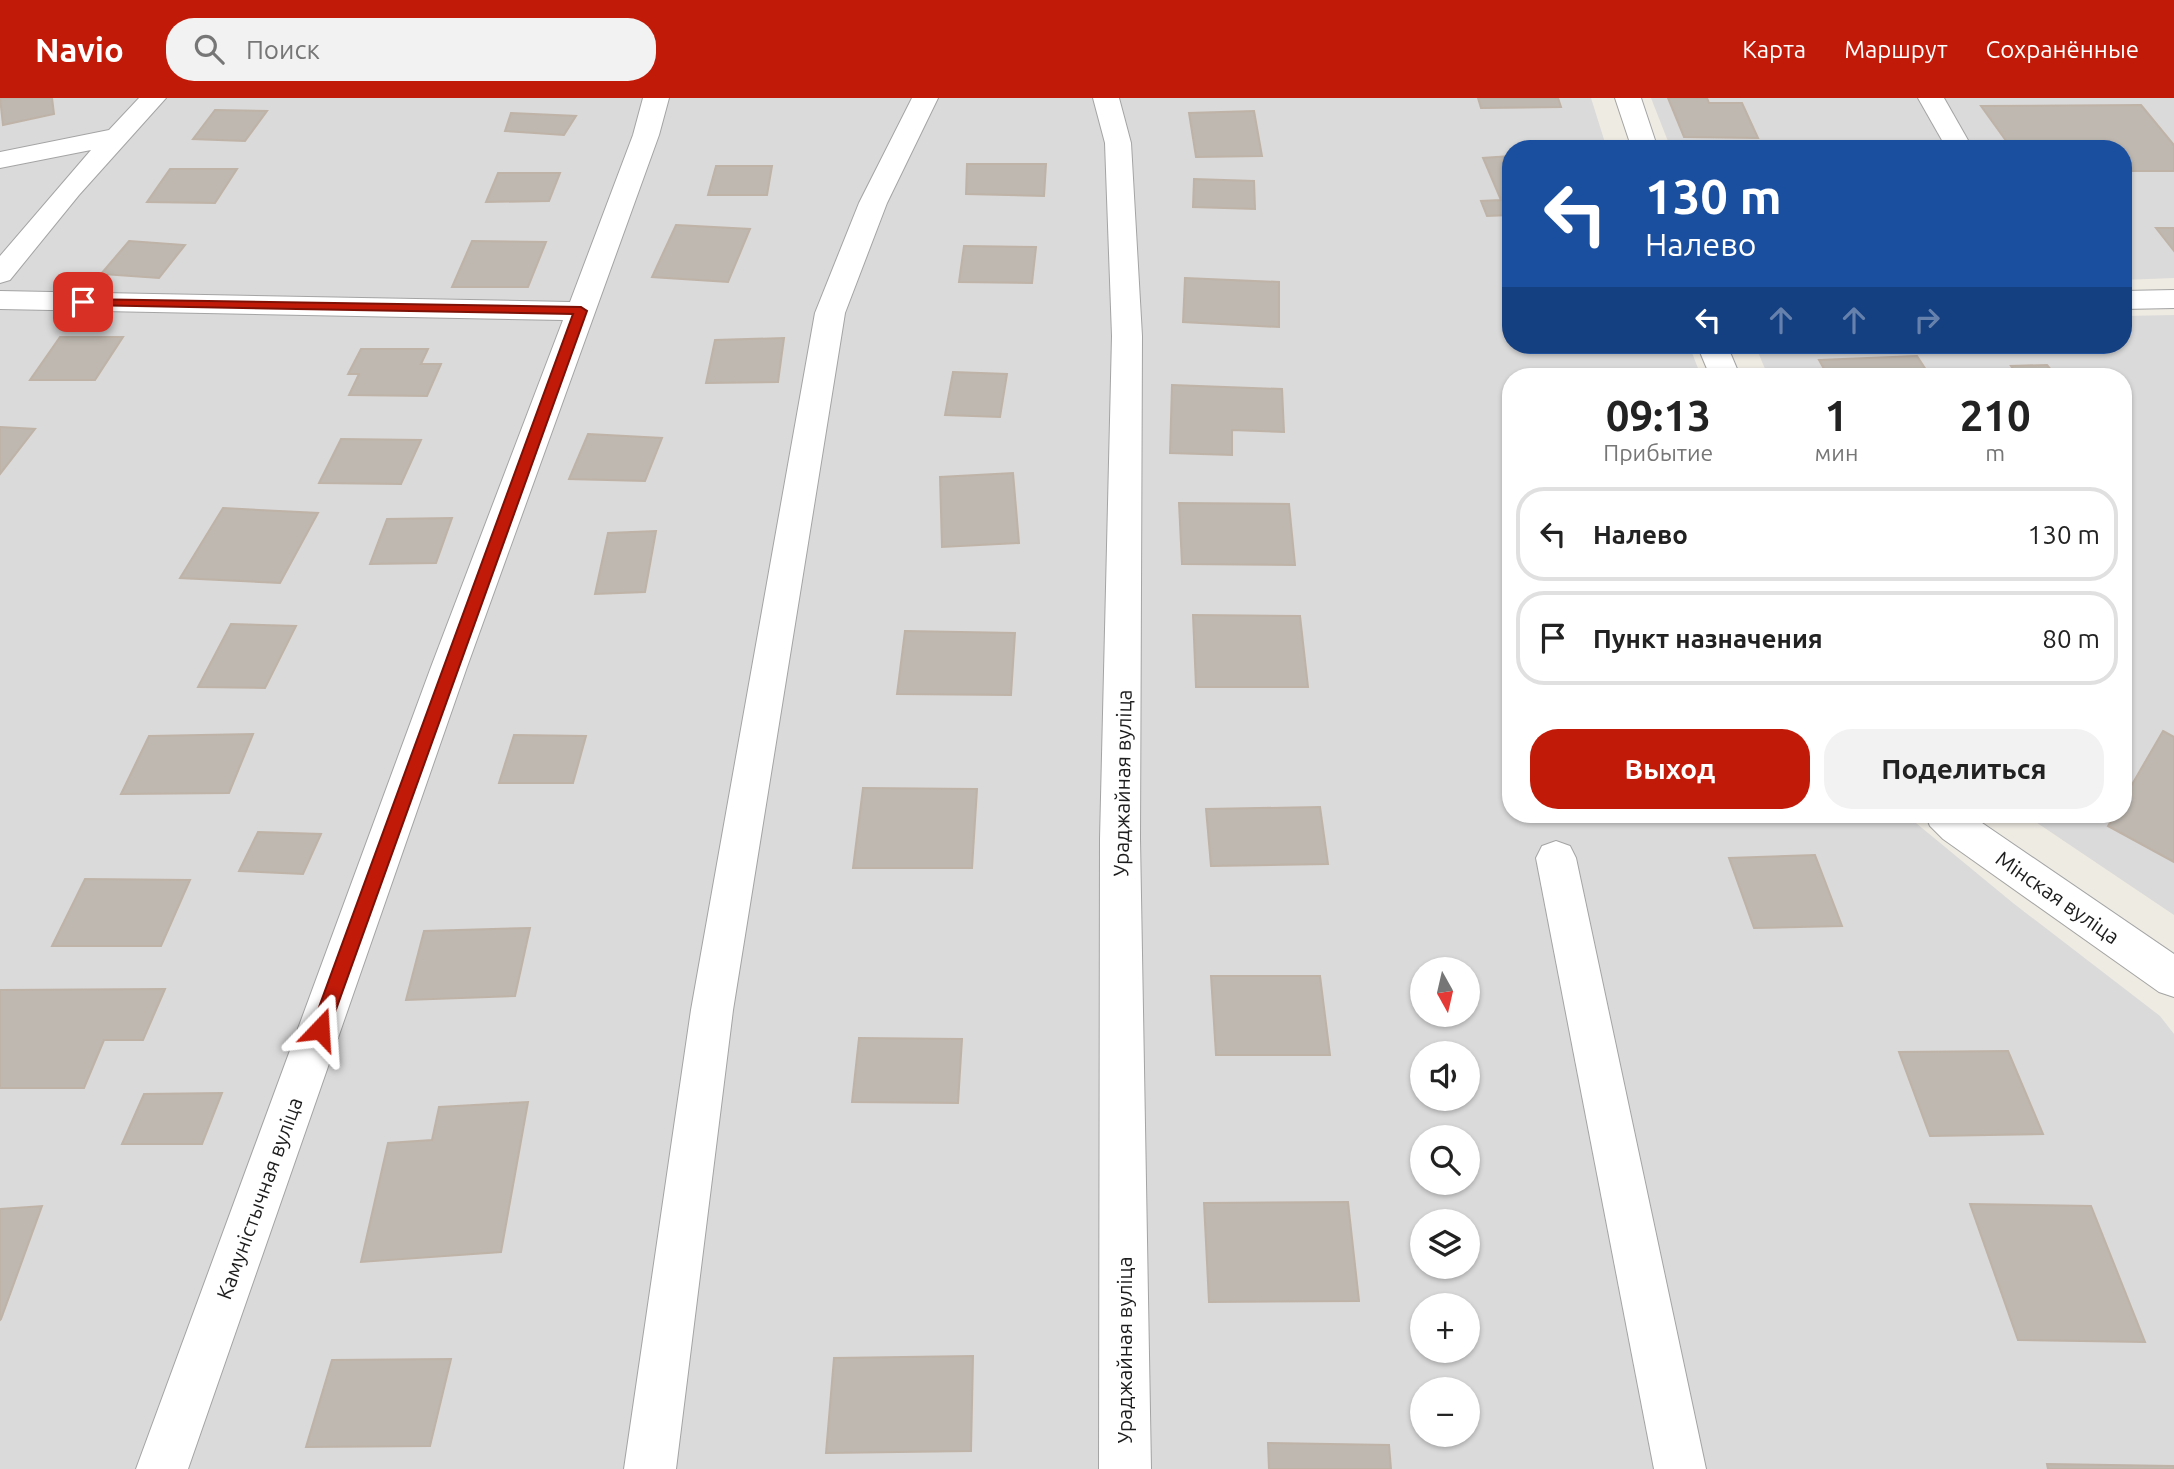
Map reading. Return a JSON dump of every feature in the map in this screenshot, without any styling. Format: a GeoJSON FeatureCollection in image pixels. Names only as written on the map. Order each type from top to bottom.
{"type":"FeatureCollection","features":[{"type":"Feature","properties":{"kind":"street"},"geometry":{"type":"LineString","coordinates":[[0,274],[115,137],[153,98]]}},
{"type":"Feature","properties":{"kind":"street","name":"Камуністычная вуліца"},"geometry":{"type":"LineString","coordinates":[[162,1469],[646,135],[656,98]]}},
{"type":"Feature","properties":{"kind":"street"},"geometry":{"type":"LineString","coordinates":[[650,1469],[712,1010],[830,313],[873,203],[925,98]]}},
{"type":"Feature","properties":{"kind":"street","name":"Ураджайная вуліца"},"geometry":{"type":"LineString","coordinates":[[1106,98],[1118,143],[1127,336],[1120,839],[1125,1469]]}},
{"type":"Feature","properties":{"kind":"street"},"geometry":{"type":"LineString","coordinates":[[1628,98],[1642,140]]}},
{"type":"Feature","properties":{"kind":"street"},"geometry":{"type":"LineString","coordinates":[[1931,98],[1955,140]]}},
{"type":"Feature","properties":{"kind":"street"},"geometry":{"type":"LineString","coordinates":[[0,160],[115,137]]}},
{"type":"Feature","properties":{"kind":"street"},"geometry":{"type":"LineString","coordinates":[[2132,300],[2174,299]]}},
{"type":"Feature","properties":{"kind":"street"},"geometry":{"type":"LineString","coordinates":[[0,300],[581,311]]}},
{"type":"Feature","properties":{"kind":"street","name":"Мінская вуліца"},"geometry":{"type":"LineString","coordinates":[[1952,823],[2174,978]]}},
{"type":"Feature","properties":{"kind":"street"},"geometry":{"type":"LineString","coordinates":[[1556,858],[1680,1469]]}},
{"type":"Feature","properties":{"kind":"shaded area"},"geometry":{"type":"Polygon","coordinates":[[[0,98],[1591,98],[1604,140],[1502,140],[1502,354],[1692,354],[1698,368],[1502,368],[1502,823],[1916,823],[2013,903],[2160,1016],[2174,1034],[2174,1469],[0,1469],[0,98]]]}},
{"type":"Feature","properties":{"kind":"shaded area"},"geometry":{"type":"Polygon","coordinates":[[[1651,98],[2174,98],[2174,278],[2132,280],[2132,140],[1667,140],[1651,98]]]}},
{"type":"Feature","properties":{"kind":"shaded area"},"geometry":{"type":"Polygon","coordinates":[[[2174,315],[2174,915],[2037,823],[2132,823],[2132,368],[1765,368],[1759,354],[2132,354],[2132,316],[2174,315]]]}},
{"type":"Feature","properties":{"kind":"building"},"geometry":{"type":"Polygon","coordinates":[[[0,98],[52,98],[54,114],[3,125],[0,98]]]}},
{"type":"Feature","properties":{"kind":"building"},"geometry":{"type":"Polygon","coordinates":[[[1478,98],[1558,98],[1561,107],[1481,108],[1478,98]]]}},
{"type":"Feature","properties":{"kind":"building"},"geometry":{"type":"Polygon","coordinates":[[[1668,98],[1707,98],[1709,103],[1742,103],[1758,138],[1684,137],[1668,98]]]}},
{"type":"Feature","properties":{"kind":"building"},"geometry":{"type":"Polygon","coordinates":[[[2141,105],[2174,145],[2174,171],[2132,171],[2132,140],[2006,140],[1981,106],[2141,105]]]}},
{"type":"Feature","properties":{"kind":"building"},"geometry":{"type":"Polygon","coordinates":[[[215,110],[267,111],[245,141],[193,139],[215,110]]]}},
{"type":"Feature","properties":{"kind":"building"},"geometry":{"type":"Polygon","coordinates":[[[1254,111],[1262,156],[1196,157],[1189,113],[1254,111]]]}},
{"type":"Feature","properties":{"kind":"building"},"geometry":{"type":"Polygon","coordinates":[[[511,113],[576,116],[564,135],[505,131],[511,113]]]}},
{"type":"Feature","properties":{"kind":"building"},"geometry":{"type":"Polygon","coordinates":[[[1502,157],[1502,215],[1487,216],[1481,201],[1501,200],[1483,158],[1502,157]]]}},
{"type":"Feature","properties":{"kind":"building"},"geometry":{"type":"Polygon","coordinates":[[[967,164],[1046,164],[1044,196],[966,194],[967,164]]]}},
{"type":"Feature","properties":{"kind":"building"},"geometry":{"type":"Polygon","coordinates":[[[716,166],[772,166],[767,195],[708,195],[716,166]]]}},
{"type":"Feature","properties":{"kind":"building"},"geometry":{"type":"Polygon","coordinates":[[[170,169],[237,169],[215,203],[147,202],[170,169]]]}},
{"type":"Feature","properties":{"kind":"building"},"geometry":{"type":"Polygon","coordinates":[[[498,173],[560,173],[549,201],[486,202],[498,173]]]}},
{"type":"Feature","properties":{"kind":"building"},"geometry":{"type":"Polygon","coordinates":[[[1194,179],[1254,181],[1255,209],[1193,207],[1194,179]]]}},
{"type":"Feature","properties":{"kind":"building"},"geometry":{"type":"Polygon","coordinates":[[[676,225],[750,229],[728,282],[652,277],[676,225]]]}},
{"type":"Feature","properties":{"kind":"building"},"geometry":{"type":"Polygon","coordinates":[[[2156,228],[2174,228],[2174,251],[2156,228]]]}},
{"type":"Feature","properties":{"kind":"building"},"geometry":{"type":"Polygon","coordinates":[[[129,241],[185,245],[159,278],[101,274],[129,241]]]}},
{"type":"Feature","properties":{"kind":"building"},"geometry":{"type":"Polygon","coordinates":[[[472,241],[546,242],[528,287],[452,287],[472,241]]]}},
{"type":"Feature","properties":{"kind":"building"},"geometry":{"type":"Polygon","coordinates":[[[964,246],[1036,247],[1032,283],[959,282],[964,246]]]}},
{"type":"Feature","properties":{"kind":"building"},"geometry":{"type":"Polygon","coordinates":[[[1185,278],[1279,282],[1279,327],[1183,322],[1185,278]]]}},
{"type":"Feature","properties":{"kind":"building"},"geometry":{"type":"Polygon","coordinates":[[[60,337],[123,337],[95,380],[30,380],[60,337]]]}},
{"type":"Feature","properties":{"kind":"building"},"geometry":{"type":"Polygon","coordinates":[[[784,338],[778,382],[706,383],[715,340],[784,338]]]}},
{"type":"Feature","properties":{"kind":"building"},"geometry":{"type":"Polygon","coordinates":[[[361,349],[428,349],[421,364],[441,364],[427,396],[349,395],[359,374],[348,374],[361,349]]]}},
{"type":"Feature","properties":{"kind":"building"},"geometry":{"type":"Polygon","coordinates":[[[1917,356],[1925,368],[1824,368],[1819,360],[1917,356]]]}},
{"type":"Feature","properties":{"kind":"building"},"geometry":{"type":"Polygon","coordinates":[[[2047,365],[2049,368],[2012,368],[2011,366],[2047,365]]]}},
{"type":"Feature","properties":{"kind":"building"},"geometry":{"type":"Polygon","coordinates":[[[953,372],[1007,374],[1000,417],[945,415],[953,372]]]}},
{"type":"Feature","properties":{"kind":"building"},"geometry":{"type":"Polygon","coordinates":[[[1172,385],[1282,389],[1284,432],[1232,430],[1232,455],[1170,453],[1172,385]]]}},
{"type":"Feature","properties":{"kind":"building"},"geometry":{"type":"Polygon","coordinates":[[[0,427],[35,429],[0,474],[0,427]]]}},
{"type":"Feature","properties":{"kind":"building"},"geometry":{"type":"Polygon","coordinates":[[[588,434],[662,438],[645,481],[569,479],[588,434]]]}},
{"type":"Feature","properties":{"kind":"building"},"geometry":{"type":"Polygon","coordinates":[[[341,439],[421,440],[401,484],[319,483],[341,439]]]}},
{"type":"Feature","properties":{"kind":"building"},"geometry":{"type":"Polygon","coordinates":[[[1013,473],[1019,543],[942,547],[940,477],[1013,473]]]}},
{"type":"Feature","properties":{"kind":"building"},"geometry":{"type":"Polygon","coordinates":[[[1179,503],[1289,504],[1295,565],[1182,564],[1179,503]]]}},
{"type":"Feature","properties":{"kind":"building"},"geometry":{"type":"Polygon","coordinates":[[[223,508],[318,513],[280,583],[180,578],[223,508]]]}},
{"type":"Feature","properties":{"kind":"building"},"geometry":{"type":"Polygon","coordinates":[[[452,518],[436,563],[370,564],[387,519],[452,518]]]}},
{"type":"Feature","properties":{"kind":"building"},"geometry":{"type":"Polygon","coordinates":[[[656,531],[645,592],[595,594],[608,533],[656,531]]]}},
{"type":"Feature","properties":{"kind":"building"},"geometry":{"type":"Polygon","coordinates":[[[1193,615],[1300,616],[1308,687],[1196,687],[1193,615]]]}},
{"type":"Feature","properties":{"kind":"building"},"geometry":{"type":"Polygon","coordinates":[[[231,624],[296,626],[265,688],[198,687],[231,624]]]}},
{"type":"Feature","properties":{"kind":"building"},"geometry":{"type":"Polygon","coordinates":[[[905,631],[1015,633],[1011,695],[897,694],[905,631]]]}},
{"type":"Feature","properties":{"kind":"building"},"geometry":{"type":"Polygon","coordinates":[[[2163,731],[2174,737],[2174,862],[2108,826],[2110,823],[2132,823],[2132,784],[2163,731]]]}},
{"type":"Feature","properties":{"kind":"building"},"geometry":{"type":"Polygon","coordinates":[[[253,734],[229,793],[121,794],[149,736],[253,734]]]}},
{"type":"Feature","properties":{"kind":"building"},"geometry":{"type":"Polygon","coordinates":[[[514,735],[586,736],[573,783],[499,783],[514,735]]]}},
{"type":"Feature","properties":{"kind":"building"},"geometry":{"type":"Polygon","coordinates":[[[863,788],[977,789],[972,868],[853,868],[863,788]]]}},
{"type":"Feature","properties":{"kind":"building"},"geometry":{"type":"Polygon","coordinates":[[[1320,807],[1328,864],[1211,866],[1206,809],[1320,807]]]}},
{"type":"Feature","properties":{"kind":"building"},"geometry":{"type":"Polygon","coordinates":[[[258,832],[321,834],[303,874],[239,871],[258,832]]]}},
{"type":"Feature","properties":{"kind":"building"},"geometry":{"type":"Polygon","coordinates":[[[1815,855],[1842,926],[1754,928],[1729,858],[1815,855]]]}},
{"type":"Feature","properties":{"kind":"building"},"geometry":{"type":"Polygon","coordinates":[[[85,879],[190,880],[161,946],[52,946],[85,879]]]}},
{"type":"Feature","properties":{"kind":"building"},"geometry":{"type":"Polygon","coordinates":[[[530,928],[515,996],[406,1000],[424,931],[530,928]]]}},
{"type":"Feature","properties":{"kind":"building"},"geometry":{"type":"Polygon","coordinates":[[[1211,976],[1320,976],[1330,1055],[1216,1055],[1211,976]]]}},
{"type":"Feature","properties":{"kind":"building"},"geometry":{"type":"Polygon","coordinates":[[[165,989],[143,1040],[104,1040],[84,1088],[0,1088],[0,990],[165,989]]]}},
{"type":"Feature","properties":{"kind":"building"},"geometry":{"type":"Polygon","coordinates":[[[859,1038],[962,1039],[958,1103],[852,1102],[859,1038]]]}},
{"type":"Feature","properties":{"kind":"building"},"geometry":{"type":"Polygon","coordinates":[[[2008,1051],[2043,1134],[1930,1136],[1899,1052],[2008,1051]]]}},
{"type":"Feature","properties":{"kind":"building"},"geometry":{"type":"Polygon","coordinates":[[[222,1093],[202,1144],[122,1144],[144,1094],[222,1093]]]}},
{"type":"Feature","properties":{"kind":"building"},"geometry":{"type":"Polygon","coordinates":[[[528,1102],[501,1252],[361,1262],[388,1143],[432,1140],[439,1107],[528,1102]]]}},
{"type":"Feature","properties":{"kind":"building"},"geometry":{"type":"Polygon","coordinates":[[[1348,1202],[1359,1301],[1209,1302],[1204,1203],[1348,1202]]]}},
{"type":"Feature","properties":{"kind":"building"},"geometry":{"type":"Polygon","coordinates":[[[1970,1204],[2091,1206],[2145,1342],[2018,1340],[1970,1204]]]}},
{"type":"Feature","properties":{"kind":"building"},"geometry":{"type":"Polygon","coordinates":[[[42,1206],[1,1319],[0,1320],[0,1209],[42,1206]]]}},
{"type":"Feature","properties":{"kind":"building"},"geometry":{"type":"Polygon","coordinates":[[[973,1356],[971,1451],[826,1453],[834,1358],[973,1356]]]}},
{"type":"Feature","properties":{"kind":"building"},"geometry":{"type":"Polygon","coordinates":[[[451,1359],[430,1446],[306,1447],[332,1360],[451,1359]]]}},
{"type":"Feature","properties":{"kind":"building"},"geometry":{"type":"Polygon","coordinates":[[[1268,1443],[1389,1445],[1391,1469],[1269,1469],[1268,1443]]]}},
{"type":"Feature","properties":{"kind":"building"},"geometry":{"type":"Polygon","coordinates":[[[2047,1464],[2174,1466],[2174,1469],[2048,1469],[2047,1464]]]}},
{"type":"Feature","properties":{"kind":"route"},"geometry":{"type":"LineString","coordinates":[[83,302],[581,311],[449,667],[320,1029]]}}]}
